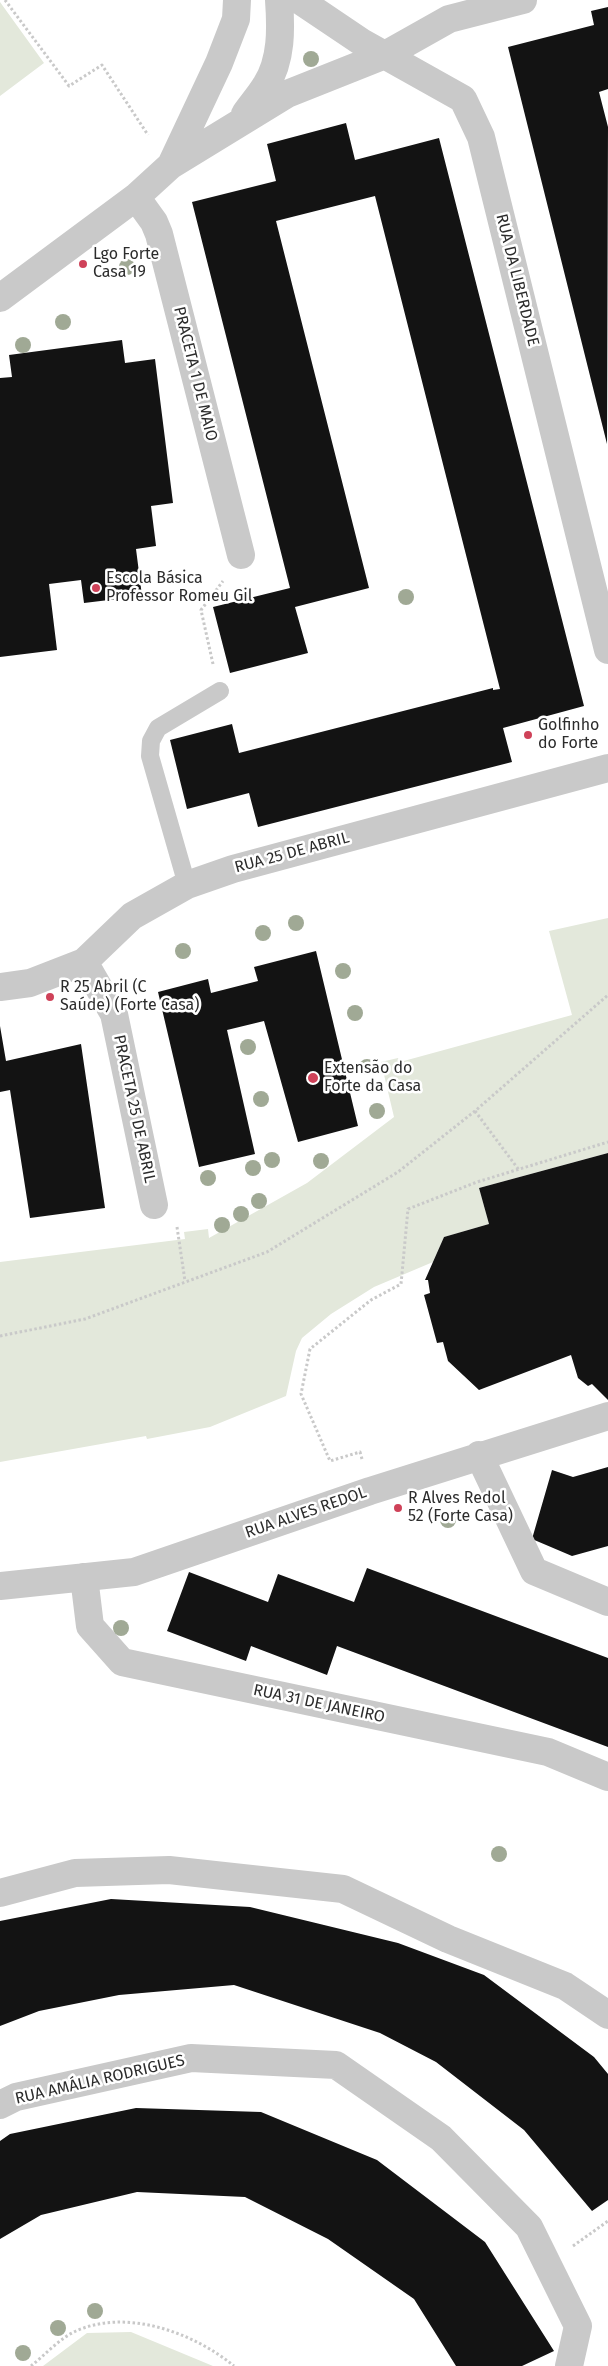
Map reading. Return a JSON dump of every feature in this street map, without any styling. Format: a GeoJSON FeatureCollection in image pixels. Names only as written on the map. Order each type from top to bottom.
{"type":"FeatureCollection","features":[{"type":"Feature","properties":{"kind":"street"},"geometry":{"type":"LineString","coordinates":[[170,165],[219,63],[236,19],[237,0]]}},
{"type":"Feature","properties":{"kind":"street"},"geometry":{"type":"LineString","coordinates":[[237,125],[267,84],[278,54],[281,24],[279,0]]}},
{"type":"Feature","properties":{"kind":"street","name":"RUA DA LIBERDADE"},"geometry":{"type":"LineString","coordinates":[[299,0],[363,43],[463,99],[481,137],[608,650]]}},
{"type":"Feature","properties":{"kind":"street"},"geometry":{"type":"LineString","coordinates":[[0,298],[136,197],[170,165],[287,94],[385,55],[447,9],[523,0]]}},
{"type":"Feature","properties":{"kind":"street","name":"PRACETA 1 DE MAIO"},"geometry":{"type":"LineString","coordinates":[[136,197],[160,234],[241,555]]}},
{"type":"Feature","properties":{"kind":"street","name":"RUA 25 DE ABRIL"},"geometry":{"type":"LineString","coordinates":[[0,987],[30,983],[84,962],[132,916],[187,885],[233,869],[608,768]]}},
{"type":"Feature","properties":{"kind":"street","name":"PRACETA 25 DE ABRIL"},"geometry":{"type":"LineString","coordinates":[[84,962],[114,1014],[154,1205]]}},
{"type":"Feature","properties":{"kind":"street","name":"RUA ALVES REDOL"},"geometry":{"type":"LineString","coordinates":[[0,1586],[134,1572],[479,1455],[608,1416]]}},
{"type":"Feature","properties":{"kind":"street"},"geometry":{"type":"LineString","coordinates":[[479,1455],[534,1571],[608,1602]]}},
{"type":"Feature","properties":{"kind":"street","name":"RUA 31 DE JANEIRO"},"geometry":{"type":"LineString","coordinates":[[84,1577],[90,1626],[122,1662],[548,1752],[608,1777]]}},
{"type":"Feature","properties":{"kind":"street"},"geometry":{"type":"LineString","coordinates":[[0,1893],[75,1873],[169,1870],[343,1889],[448,1939],[565,1986],[608,2015]]}},
{"type":"Feature","properties":{"kind":"street","name":"RUA AMÁLIA RODRIGUES"},"geometry":{"type":"LineString","coordinates":[[0,2105],[16,2097],[191,2058],[336,2065],[441,2138],[529,2227],[578,2326],[569,2366]]}},
{"type":"Feature","properties":{"kind":"lane"},"geometry":{"type":"LineString","coordinates":[[187,885],[150,756],[151,740],[158,728],[220,691]]}},
{"type":"Feature","properties":{"kind":"path"},"geometry":{"type":"LineString","coordinates":[[5,0],[69,86],[102,65],[170,165]]}},
{"type":"Feature","properties":{"kind":"path"},"geometry":{"type":"LineString","coordinates":[[220,691],[201,610],[241,555]]}},
{"type":"Feature","properties":{"kind":"path"},"geometry":{"type":"LineString","coordinates":[[0,1336],[85,1319],[267,1252],[398,1172],[474,1111],[608,995]]}},
{"type":"Feature","properties":{"kind":"path"},"geometry":{"type":"LineString","coordinates":[[474,1111],[519,1170]]}},
{"type":"Feature","properties":{"kind":"path"},"geometry":{"type":"LineString","coordinates":[[370,1491],[360,1452],[330,1461],[301,1394],[310,1348],[371,1300],[401,1284],[408,1209],[477,1182],[608,1142]]}},
{"type":"Feature","properties":{"kind":"path"},"geometry":{"type":"LineString","coordinates":[[154,1205],[176,1223],[184,1281]]}},
{"type":"Feature","properties":{"kind":"path"},"geometry":{"type":"LineString","coordinates":[[550,2268],[577,2242],[608,2221]]}},
{"type":"Feature","properties":{"kind":"path"},"geometry":{"type":"LineString","coordinates":[[31,2366],[75,2331],[101,2323],[133,2322],[166,2330],[195,2342],[219,2354],[234,2366]]}},
{"type":"Feature","properties":{"kind":"shaded area"},"geometry":{"type":"Polygon","coordinates":[[[0,2],[44,63],[0,96],[0,2]]]}},
{"type":"Feature","properties":{"kind":"shaded area"},"geometry":{"type":"Polygon","coordinates":[[[608,918],[608,1153],[479,1188],[489,1224],[444,1237],[433,1262],[374,1287],[331,1314],[302,1338],[296,1351],[286,1396],[210,1427],[147,1439],[146,1436],[0,1462],[0,1262],[185,1239],[184,1232],[208,1229],[209,1238],[307,1183],[394,1117],[381,1062],[398,1058],[400,1062],[572,1015],[549,931],[608,918]]]}},
{"type":"Feature","properties":{"kind":"shaded area"},"geometry":{"type":"Polygon","coordinates":[[[131,2332],[213,2366],[43,2366],[87,2333],[131,2332]]]}},
{"type":"Feature","properties":{"kind":"building"},"geometry":{"type":"Polygon","coordinates":[[[608,7],[608,89],[599,92],[608,127],[607,444],[508,47],[594,25],[591,11],[608,7]]]}},
{"type":"Feature","properties":{"kind":"building"},"geometry":{"type":"Polygon","coordinates":[[[346,123],[355,160],[439,138],[584,706],[503,728],[512,762],[258,827],[249,793],[187,809],[170,740],[232,724],[239,753],[493,688],[493,690],[500,689],[375,196],[276,221],[369,588],[295,607],[308,653],[230,673],[213,607],[290,588],[192,202],[276,181],[267,144],[346,123]]]}},
{"type":"Feature","properties":{"kind":"building"},"geometry":{"type":"Polygon","coordinates":[[[122,340],[125,363],[155,359],[173,503],[151,506],[156,546],[136,549],[142,596],[84,603],[81,580],[49,584],[57,650],[0,657],[0,378],[12,377],[9,355],[122,340]]]}},
{"type":"Feature","properties":{"kind":"building","name":"Extensão do Forte da Casa"},"geometry":{"type":"Polygon","coordinates":[[[316,951],[358,1126],[298,1142],[264,1021],[227,1030],[255,1154],[199,1167],[158,992],[208,979],[211,993],[258,981],[254,967],[316,951]]]}},
{"type":"Feature","properties":{"kind":"building"},"geometry":{"type":"Polygon","coordinates":[[[0,1026],[6,1061],[81,1044],[105,1208],[30,1218],[10,1090],[0,1092],[0,1026]]]}},
{"type":"Feature","properties":{"kind":"building"},"geometry":{"type":"Polygon","coordinates":[[[608,1153],[608,1400],[592,1384],[588,1386],[578,1378],[571,1355],[479,1390],[448,1361],[443,1342],[437,1343],[424,1295],[430,1293],[428,1280],[425,1280],[444,1237],[489,1224],[479,1188],[608,1153]]]}},
{"type":"Feature","properties":{"kind":"building"},"geometry":{"type":"Polygon","coordinates":[[[608,1467],[608,1546],[572,1556],[532,1539],[552,1470],[573,1477],[608,1467]]]}},
{"type":"Feature","properties":{"kind":"building"},"geometry":{"type":"Polygon","coordinates":[[[367,1568],[608,1658],[608,1747],[337,1646],[327,1675],[251,1646],[246,1661],[167,1631],[189,1572],[268,1602],[278,1574],[354,1602],[367,1568]]]}},
{"type":"Feature","properties":{"kind":"building"},"geometry":{"type":"Polygon","coordinates":[[[111,1899],[250,1907],[398,1943],[484,1975],[594,2057],[608,2074],[608,2200],[592,2211],[524,2130],[436,2062],[380,2033],[234,1985],[119,1995],[39,2011],[0,2026],[0,1921],[111,1899]]]}},
{"type":"Feature","properties":{"kind":"building"},"geometry":{"type":"Polygon","coordinates":[[[136,2108],[261,2112],[377,2160],[485,2242],[554,2351],[522,2366],[456,2366],[414,2299],[328,2239],[245,2197],[137,2192],[41,2215],[0,2239],[0,2141],[10,2134],[136,2108]]]}},
{"type":"Feature","properties":{"kind":"place","name":"Lgo Forte Casa 19"},"geometry":{"type":"Point","coordinates":[83,264]}},
{"type":"Feature","properties":{"kind":"place","name":"Escola Básica Professor Romeu Gil"},"geometry":{"type":"Point","coordinates":[96,588]}},
{"type":"Feature","properties":{"kind":"place","name":"Golfinho do Forte"},"geometry":{"type":"Point","coordinates":[528,735]}},
{"type":"Feature","properties":{"kind":"place","name":"R 25 Abril (C Saúde) (Forte Casa)"},"geometry":{"type":"Point","coordinates":[50,997]}},
{"type":"Feature","properties":{"kind":"place","name":"Extensão do Forte da Casa"},"geometry":{"type":"Point","coordinates":[313,1078]}},
{"type":"Feature","properties":{"kind":"place","name":"R Alves Redol 52 (Forte Casa)"},"geometry":{"type":"Point","coordinates":[398,1508]}}]}
